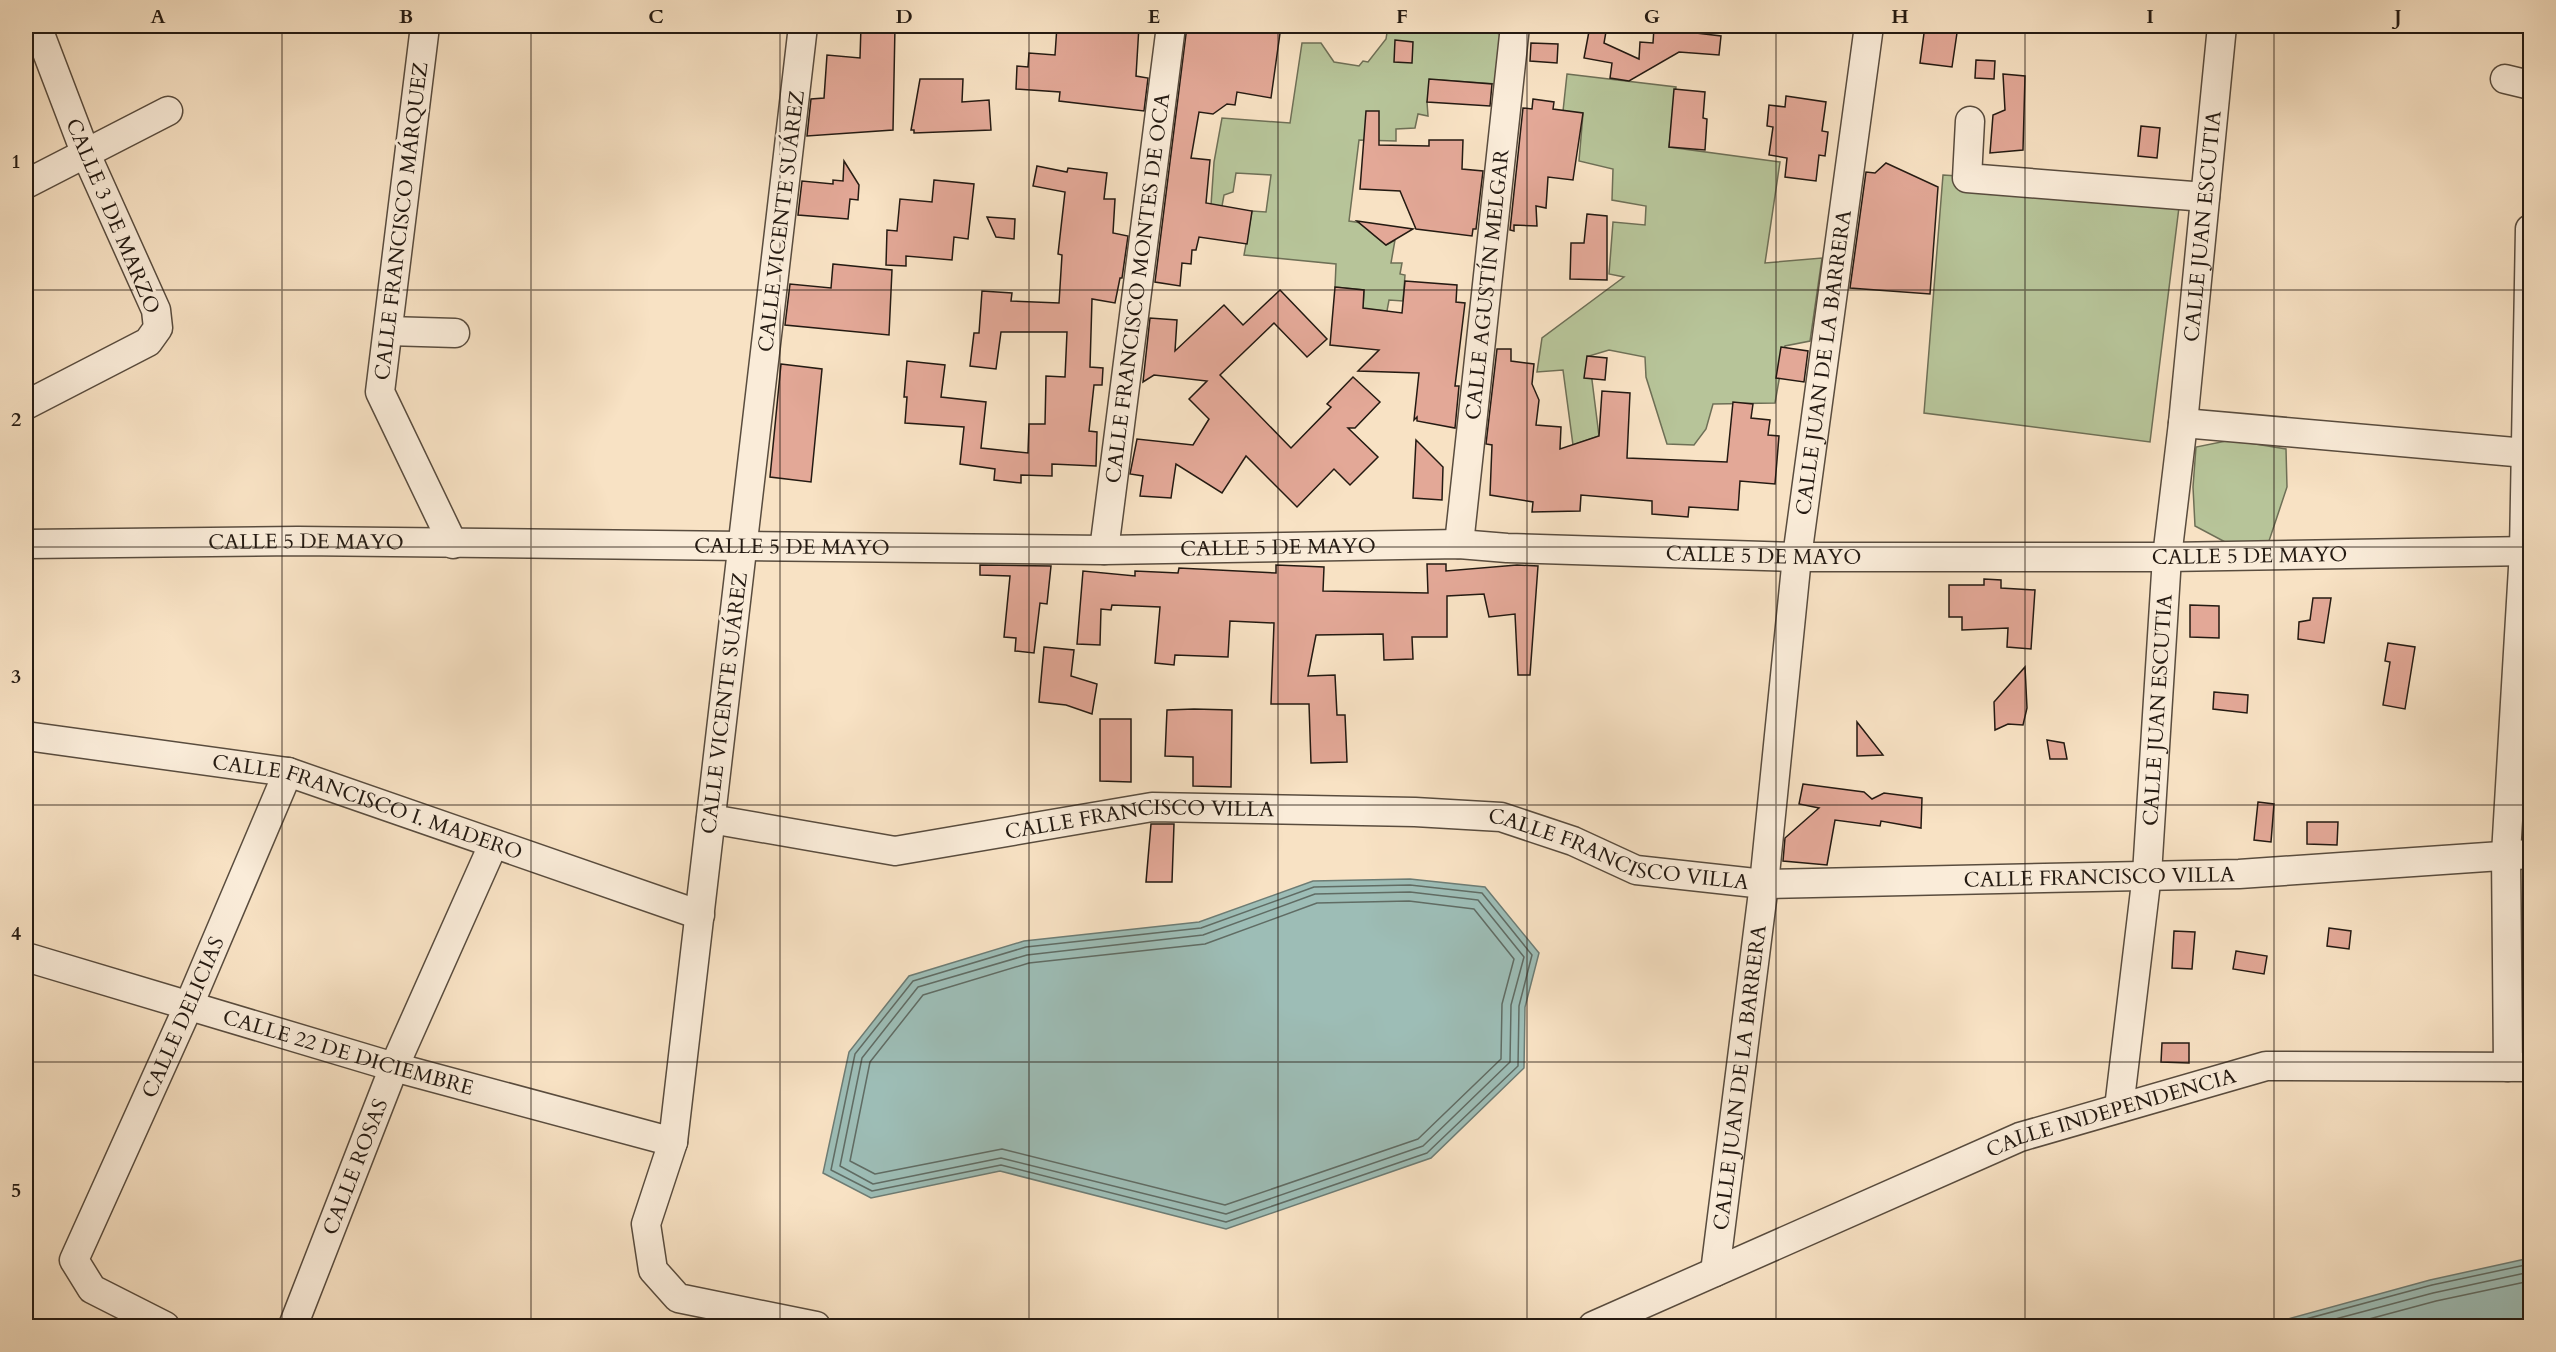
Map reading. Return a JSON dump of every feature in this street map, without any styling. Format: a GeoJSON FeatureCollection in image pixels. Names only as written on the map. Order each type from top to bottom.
{"type":"FeatureCollection","features":[{"type":"Feature","properties":{"kind":"street","name":"CALLE 3 DE MARZO"},"geometry":{"type":"LineString","coordinates":[[26,405],[148,342],[158,327],[156,310],[85,152],[38,26]]}},
{"type":"Feature","properties":{"kind":"street","name":"CALLE FRANCISCO MÁRQUEZ"},"geometry":{"type":"LineString","coordinates":[[425,26],[380,392],[453,544]]}},
{"type":"Feature","properties":{"kind":"street","name":"CALLE VICENTE SUÁREZ"},"geometry":{"type":"LineString","coordinates":[[803,26],[673,1142],[646,1224],[653,1270],[678,1298],[816,1326]]}},
{"type":"Feature","properties":{"kind":"street","name":"CALLE FRANCISCO MONTES DE OCA"},"geometry":{"type":"LineString","coordinates":[[1104,549],[1171,26]]}},
{"type":"Feature","properties":{"kind":"street","name":"CALLE AGUSTÍN MELGAR"},"geometry":{"type":"LineString","coordinates":[[1459,544],[1515,26]]}},
{"type":"Feature","properties":{"kind":"street","name":"CALLE JUAN DE LA BARRERA"},"geometry":{"type":"LineString","coordinates":[[1715,1272],[1764,884],[1797,556],[1869,26]]}},
{"type":"Feature","properties":{"kind":"street","name":"CALLE JUAN ESCUTIA"},"geometry":{"type":"LineString","coordinates":[[2119,1108],[2147,874],[2166,557],[2183,423],[2222,26]]}},
{"type":"Feature","properties":{"kind":"street"},"geometry":{"type":"LineString","coordinates":[[26,184],[168,111]]}},
{"type":"Feature","properties":{"kind":"street"},"geometry":{"type":"LineString","coordinates":[[1970,121],[1967,178],[2205,197]]}},
{"type":"Feature","properties":{"kind":"street"},"geometry":{"type":"LineString","coordinates":[[2519,1067],[2518,854],[2527,551],[2526,453],[2530,229]]}},
{"type":"Feature","properties":{"kind":"street"},"geometry":{"type":"LineString","coordinates":[[388,330],[455,333]]}},
{"type":"Feature","properties":{"kind":"street"},"geometry":{"type":"LineString","coordinates":[[2183,423],[2526,453]]}},
{"type":"Feature","properties":{"kind":"street","name":"CALLE 5 DE MAYO"},"geometry":{"type":"LineString","coordinates":[[26,544],[298,541],[1104,549],[1459,544],[1507,548],[1797,556],[2166,557],[2527,551]]}},
{"type":"Feature","properties":{"kind":"street","name":"CALLE FRANCISCO I. MADERO"},"geometry":{"type":"LineString","coordinates":[[26,736],[288,772],[700,915]]}},
{"type":"Feature","properties":{"kind":"street","name":"CALLE DELICIAS"},"geometry":{"type":"LineString","coordinates":[[165,1326],[92,1289],[74,1260],[189,1005],[288,772]]}},
{"type":"Feature","properties":{"kind":"street","name":"CALLE FRANCISCO VILLA"},"geometry":{"type":"LineString","coordinates":[[711,819],[895,851],[1152,807],[1415,812],[1502,817],[1573,841],[1636,870],[1764,884],[2239,873],[2518,854]]}},
{"type":"Feature","properties":{"kind":"street","name":"CALLE ROSAS"},"geometry":{"type":"LineString","coordinates":[[293,1326],[394,1067],[493,844]]}},
{"type":"Feature","properties":{"kind":"street","name":"CALLE 22 DE DICIEMBRE"},"geometry":{"type":"LineString","coordinates":[[26,957],[394,1067],[673,1142]]}},
{"type":"Feature","properties":{"kind":"street","name":"CALLE INDEPENDENCIA"},"geometry":{"type":"LineString","coordinates":[[1593,1326],[2020,1137],[2266,1066],[2519,1067]]}},
{"type":"Feature","properties":{"kind":"green space"},"geometry":{"type":"Polygon","coordinates":[[[1388,26],[1461,26],[1461,29],[1503,34],[1497,84],[1440,80],[1427,102],[1428,116],[1418,114],[1415,128],[1396,129],[1396,141],[1359,140],[1349,221],[1369,224],[1369,231],[1386,245],[1395,240],[1391,263],[1402,263],[1400,274],[1405,275],[1403,301],[1389,300],[1387,311],[1363,309],[1364,290],[1335,287],[1336,264],[1244,255],[1252,211],[1266,212],[1271,175],[1236,173],[1233,192],[1224,195],[1222,206],[1211,205],[1214,162],[1222,118],[1290,123],[1302,43],[1321,43],[1334,62],[1359,66],[1363,61],[1368,62],[1386,39],[1388,26]]]}},
{"type":"Feature","properties":{"kind":"green space"},"geometry":{"type":"Polygon","coordinates":[[[1567,74],[1676,87],[1669,147],[1780,162],[1765,263],[1822,258],[1810,341],[1785,346],[1775,403],[1713,404],[1706,429],[1694,445],[1667,444],[1646,377],[1645,357],[1609,350],[1589,356],[1599,436],[1573,445],[1563,370],[1537,372],[1542,338],[1624,277],[1609,274],[1613,222],[1645,225],[1646,206],[1612,200],[1613,169],[1579,161],[1583,114],[1563,111],[1567,74]]]}},
{"type":"Feature","properties":{"kind":"green space"},"geometry":{"type":"Polygon","coordinates":[[[1943,175],[2181,191],[2150,442],[1924,413],[1943,175]]]}},
{"type":"Feature","properties":{"kind":"green space"},"geometry":{"type":"Polygon","coordinates":[[[2231,440],[2286,449],[2287,487],[2266,550],[2227,543],[2195,526],[2193,487],[2196,447],[2231,440]]]}},
{"type":"Feature","properties":{"kind":"water"},"geometry":{"type":"Polygon","coordinates":[[[1410,879],[1485,887],[1539,953],[1525,1007],[1524,1068],[1431,1158],[1226,1229],[1000,1171],[871,1198],[823,1173],[849,1052],[909,976],[1024,941],[1199,922],[1313,881],[1410,879]]]}},
{"type":"Feature","properties":{"kind":"water"},"geometry":{"type":"Polygon","coordinates":[[[2530,1258],[2530,1326],[2262,1326],[2430,1280],[2530,1258]]]}},
{"type":"Feature","properties":{"kind":"building"},"geometry":{"type":"Polygon","coordinates":[[[861,26],[895,26],[893,130],[807,136],[811,99],[824,98],[827,55],[860,58],[861,26]]]}},
{"type":"Feature","properties":{"kind":"building"},"geometry":{"type":"Polygon","coordinates":[[[1057,26],[1139,26],[1136,76],[1148,78],[1144,111],[1059,101],[1060,92],[1016,89],[1017,66],[1028,67],[1029,53],[1055,55],[1057,26]]]}},
{"type":"Feature","properties":{"kind":"building"},"geometry":{"type":"Polygon","coordinates":[[[1187,26],[1281,26],[1271,98],[1237,92],[1235,105],[1227,104],[1213,114],[1199,112],[1191,158],[1210,160],[1206,203],[1252,211],[1247,244],[1199,237],[1196,250],[1192,250],[1191,264],[1182,263],[1180,286],[1155,282],[1187,26]]]}},
{"type":"Feature","properties":{"kind":"building"},"geometry":{"type":"Polygon","coordinates":[[[1590,26],[1607,26],[1604,43],[1639,59],[1640,42],[1653,43],[1654,28],[1721,36],[1719,55],[1679,52],[1629,81],[1610,78],[1612,63],[1584,58],[1590,26]]]}},
{"type":"Feature","properties":{"kind":"building"},"geometry":{"type":"Polygon","coordinates":[[[1925,26],[1958,26],[1952,67],[1920,63],[1925,26]]]}},
{"type":"Feature","properties":{"kind":"building"},"geometry":{"type":"Polygon","coordinates":[[[1395,40],[1413,42],[1412,63],[1394,62],[1395,40]]]}},
{"type":"Feature","properties":{"kind":"building"},"geometry":{"type":"Polygon","coordinates":[[[1531,43],[1558,44],[1557,63],[1530,61],[1531,43]]]}},
{"type":"Feature","properties":{"kind":"building"},"geometry":{"type":"Polygon","coordinates":[[[1976,60],[1995,61],[1994,79],[1975,78],[1976,60]]]}},
{"type":"Feature","properties":{"kind":"building"},"geometry":{"type":"Polygon","coordinates":[[[2003,74],[2025,76],[2023,150],[1990,153],[1993,115],[2005,110],[2003,74]]]}},
{"type":"Feature","properties":{"kind":"building"},"geometry":{"type":"Polygon","coordinates":[[[920,79],[963,79],[962,102],[989,100],[991,130],[914,133],[914,130],[911,130],[920,79]]]}},
{"type":"Feature","properties":{"kind":"building"},"geometry":{"type":"Polygon","coordinates":[[[1429,79],[1492,84],[1490,106],[1427,102],[1429,79]]]}},
{"type":"Feature","properties":{"kind":"building"},"geometry":{"type":"Polygon","coordinates":[[[1674,89],[1705,92],[1703,118],[1707,119],[1705,150],[1669,147],[1674,89]]]}},
{"type":"Feature","properties":{"kind":"building"},"geometry":{"type":"Polygon","coordinates":[[[1786,96],[1826,102],[1822,131],[1828,132],[1825,156],[1819,155],[1816,181],[1785,177],[1787,158],[1769,155],[1773,127],[1767,126],[1769,105],[1785,107],[1786,96]]]}},
{"type":"Feature","properties":{"kind":"building"},"geometry":{"type":"Polygon","coordinates":[[[1533,99],[1554,102],[1553,109],[1583,113],[1573,180],[1548,177],[1546,208],[1536,206],[1537,226],[1514,225],[1514,231],[1510,230],[1523,108],[1532,109],[1533,99]]]}},
{"type":"Feature","properties":{"kind":"building"},"geometry":{"type":"Polygon","coordinates":[[[1366,111],[1379,111],[1379,145],[1429,146],[1429,140],[1463,140],[1462,169],[1483,171],[1476,229],[1473,229],[1472,236],[1416,229],[1400,191],[1360,189],[1366,111]]]}},
{"type":"Feature","properties":{"kind":"building"},"geometry":{"type":"Polygon","coordinates":[[[2141,126],[2160,128],[2157,158],[2138,156],[2141,126]]]}},
{"type":"Feature","properties":{"kind":"building"},"geometry":{"type":"Polygon","coordinates":[[[844,161],[859,185],[858,200],[850,199],[848,219],[798,215],[802,181],[833,184],[833,180],[843,181],[844,161]]]}},
{"type":"Feature","properties":{"kind":"building"},"geometry":{"type":"Polygon","coordinates":[[[1886,163],[1938,187],[1930,294],[1850,288],[1866,172],[1875,173],[1886,163]]]}},
{"type":"Feature","properties":{"kind":"building"},"geometry":{"type":"Polygon","coordinates":[[[1037,166],[1067,172],[1068,168],[1107,173],[1104,199],[1115,199],[1113,233],[1128,236],[1122,278],[1120,278],[1115,303],[1092,299],[1090,367],[1103,368],[1102,385],[1094,385],[1089,431],[1097,432],[1096,466],[1052,464],[1052,476],[1021,475],[1021,483],[994,480],[995,469],[960,464],[964,427],[905,423],[907,397],[904,397],[907,361],[945,365],[941,397],[986,402],[981,448],[1028,453],[1029,424],[1045,424],[1046,376],[1065,377],[1067,332],[1001,332],[996,369],[970,366],[974,333],[979,333],[982,291],[1012,293],[1011,301],[1059,303],[1062,255],[1058,254],[1065,192],[1033,186],[1037,166]]]}},
{"type":"Feature","properties":{"kind":"building"},"geometry":{"type":"Polygon","coordinates":[[[934,180],[974,184],[968,239],[954,237],[952,260],[906,256],[906,266],[886,265],[887,230],[897,231],[900,199],[932,202],[934,180]]]}},
{"type":"Feature","properties":{"kind":"building"},"geometry":{"type":"Polygon","coordinates":[[[1587,214],[1607,216],[1607,280],[1570,279],[1571,243],[1584,243],[1587,214]]]}},
{"type":"Feature","properties":{"kind":"building"},"geometry":{"type":"Polygon","coordinates":[[[987,217],[1015,219],[1014,239],[996,237],[987,217]]]}},
{"type":"Feature","properties":{"kind":"building"},"geometry":{"type":"Polygon","coordinates":[[[1357,221],[1413,229],[1386,245],[1357,221]]]}},
{"type":"Feature","properties":{"kind":"building"},"geometry":{"type":"Polygon","coordinates":[[[833,264],[892,270],[889,335],[785,325],[790,284],[831,288],[833,264]]]}},
{"type":"Feature","properties":{"kind":"building"},"geometry":{"type":"Polygon","coordinates":[[[1405,281],[1457,285],[1456,302],[1465,303],[1455,386],[1459,386],[1455,428],[1417,421],[1417,417],[1414,420],[1419,373],[1358,371],[1379,350],[1330,345],[1335,287],[1364,290],[1363,308],[1402,313],[1405,281]]]}},
{"type":"Feature","properties":{"kind":"building"},"geometry":{"type":"Polygon","coordinates":[[[1280,290],[1327,339],[1307,357],[1274,323],[1220,375],[1291,448],[1331,407],[1327,404],[1353,377],[1380,402],[1355,428],[1348,428],[1378,457],[1350,485],[1334,469],[1297,507],[1246,456],[1222,493],[1176,464],[1171,498],[1140,496],[1143,476],[1130,474],[1137,439],[1193,445],[1209,419],[1189,399],[1207,381],[1154,375],[1143,382],[1150,318],[1177,320],[1175,351],[1224,305],[1243,325],[1280,290]]]}},
{"type":"Feature","properties":{"kind":"building"},"geometry":{"type":"Polygon","coordinates":[[[1781,347],[1808,351],[1804,382],[1776,378],[1781,347]]]}},
{"type":"Feature","properties":{"kind":"building"},"geometry":{"type":"Polygon","coordinates":[[[1497,349],[1511,349],[1511,361],[1534,364],[1532,384],[1539,400],[1536,425],[1561,427],[1560,449],[1599,436],[1602,391],[1630,393],[1627,458],[1727,462],[1733,402],[1753,404],[1751,418],[1770,420],[1768,435],[1779,436],[1775,484],[1740,481],[1738,510],[1689,507],[1688,517],[1652,514],[1652,501],[1581,495],[1580,511],[1532,512],[1533,502],[1490,495],[1492,445],[1486,444],[1497,349]]]}},
{"type":"Feature","properties":{"kind":"building"},"geometry":{"type":"Polygon","coordinates":[[[1587,356],[1607,358],[1605,380],[1584,378],[1587,356]]]}},
{"type":"Feature","properties":{"kind":"building"},"geometry":{"type":"Polygon","coordinates":[[[781,364],[822,369],[811,482],[770,477],[781,364]]]}},
{"type":"Feature","properties":{"kind":"building"},"geometry":{"type":"Polygon","coordinates":[[[1416,440],[1443,467],[1442,500],[1413,498],[1416,440]]]}},
{"type":"Feature","properties":{"kind":"building"},"geometry":{"type":"Polygon","coordinates":[[[1427,564],[1446,564],[1446,571],[1517,565],[1538,566],[1530,675],[1518,675],[1515,614],[1489,617],[1484,594],[1447,596],[1447,637],[1412,637],[1413,659],[1384,660],[1383,634],[1316,635],[1308,676],[1335,675],[1337,715],[1345,715],[1347,762],[1311,763],[1309,704],[1271,704],[1274,623],[1230,621],[1228,657],[1175,655],[1174,665],[1155,663],[1160,607],[1112,605],[1111,610],[1101,609],[1100,645],[1077,644],[1083,571],[1135,576],[1135,571],[1178,573],[1179,568],[1276,573],[1276,565],[1324,567],[1323,591],[1428,593],[1427,564]]]}},
{"type":"Feature","properties":{"kind":"building"},"geometry":{"type":"Polygon","coordinates":[[[980,565],[1051,566],[1047,604],[1040,603],[1034,653],[1015,651],[1016,638],[1004,637],[1010,576],[980,575],[980,565]]]}},
{"type":"Feature","properties":{"kind":"building"},"geometry":{"type":"Polygon","coordinates":[[[1984,579],[2001,580],[2001,588],[2035,590],[2031,649],[2007,647],[2008,628],[1962,630],[1962,617],[1949,617],[1949,585],[1984,585],[1984,579]]]}},
{"type":"Feature","properties":{"kind":"building"},"geometry":{"type":"Polygon","coordinates":[[[2313,598],[2331,598],[2324,643],[2298,639],[2299,622],[2310,620],[2313,598]]]}},
{"type":"Feature","properties":{"kind":"building"},"geometry":{"type":"Polygon","coordinates":[[[2190,605],[2219,606],[2219,638],[2190,637],[2190,605]]]}},
{"type":"Feature","properties":{"kind":"building"},"geometry":{"type":"Polygon","coordinates":[[[2388,643],[2415,647],[2405,709],[2383,705],[2390,662],[2385,661],[2388,643]]]}},
{"type":"Feature","properties":{"kind":"building"},"geometry":{"type":"Polygon","coordinates":[[[1044,647],[1074,650],[1071,676],[1097,684],[1092,714],[1066,705],[1039,702],[1044,647]]]}},
{"type":"Feature","properties":{"kind":"building"},"geometry":{"type":"Polygon","coordinates":[[[2025,667],[2027,708],[2023,725],[2008,724],[1995,730],[1994,702],[2025,667]]]}},
{"type":"Feature","properties":{"kind":"building"},"geometry":{"type":"Polygon","coordinates":[[[2214,692],[2248,695],[2247,713],[2213,709],[2214,692]]]}},
{"type":"Feature","properties":{"kind":"building"},"geometry":{"type":"Polygon","coordinates":[[[1167,710],[1232,710],[1231,787],[1193,786],[1193,757],[1165,756],[1167,710]]]}},
{"type":"Feature","properties":{"kind":"building"},"geometry":{"type":"Polygon","coordinates":[[[1100,719],[1131,719],[1131,782],[1100,781],[1100,719]]]}},
{"type":"Feature","properties":{"kind":"building"},"geometry":{"type":"Polygon","coordinates":[[[1857,722],[1883,755],[1857,756],[1857,722]]]}},
{"type":"Feature","properties":{"kind":"building"},"geometry":{"type":"Polygon","coordinates":[[[2047,740],[2064,743],[2067,759],[2050,759],[2047,740]]]}},
{"type":"Feature","properties":{"kind":"building"},"geometry":{"type":"Polygon","coordinates":[[[1803,784],[1864,792],[1872,799],[1884,793],[1922,798],[1921,828],[1881,821],[1880,826],[1835,820],[1827,865],[1783,861],[1785,838],[1819,808],[1799,804],[1803,784]]]}},
{"type":"Feature","properties":{"kind":"building"},"geometry":{"type":"Polygon","coordinates":[[[2258,802],[2274,804],[2271,842],[2254,840],[2258,802]]]}},
{"type":"Feature","properties":{"kind":"building"},"geometry":{"type":"Polygon","coordinates":[[[2307,822],[2338,822],[2337,845],[2307,844],[2307,822]]]}},
{"type":"Feature","properties":{"kind":"building"},"geometry":{"type":"Polygon","coordinates":[[[1151,824],[1174,824],[1172,882],[1146,882],[1151,824]]]}},
{"type":"Feature","properties":{"kind":"building"},"geometry":{"type":"Polygon","coordinates":[[[2329,928],[2351,931],[2349,949],[2327,946],[2329,928]]]}},
{"type":"Feature","properties":{"kind":"building"},"geometry":{"type":"Polygon","coordinates":[[[2174,931],[2195,932],[2192,969],[2172,968],[2174,931]]]}},
{"type":"Feature","properties":{"kind":"building"},"geometry":{"type":"Polygon","coordinates":[[[2236,951],[2267,956],[2264,974],[2233,969],[2236,951]]]}},
{"type":"Feature","properties":{"kind":"building"},"geometry":{"type":"Polygon","coordinates":[[[2162,1043],[2189,1043],[2189,1063],[2161,1062],[2162,1043]]]}}]}
